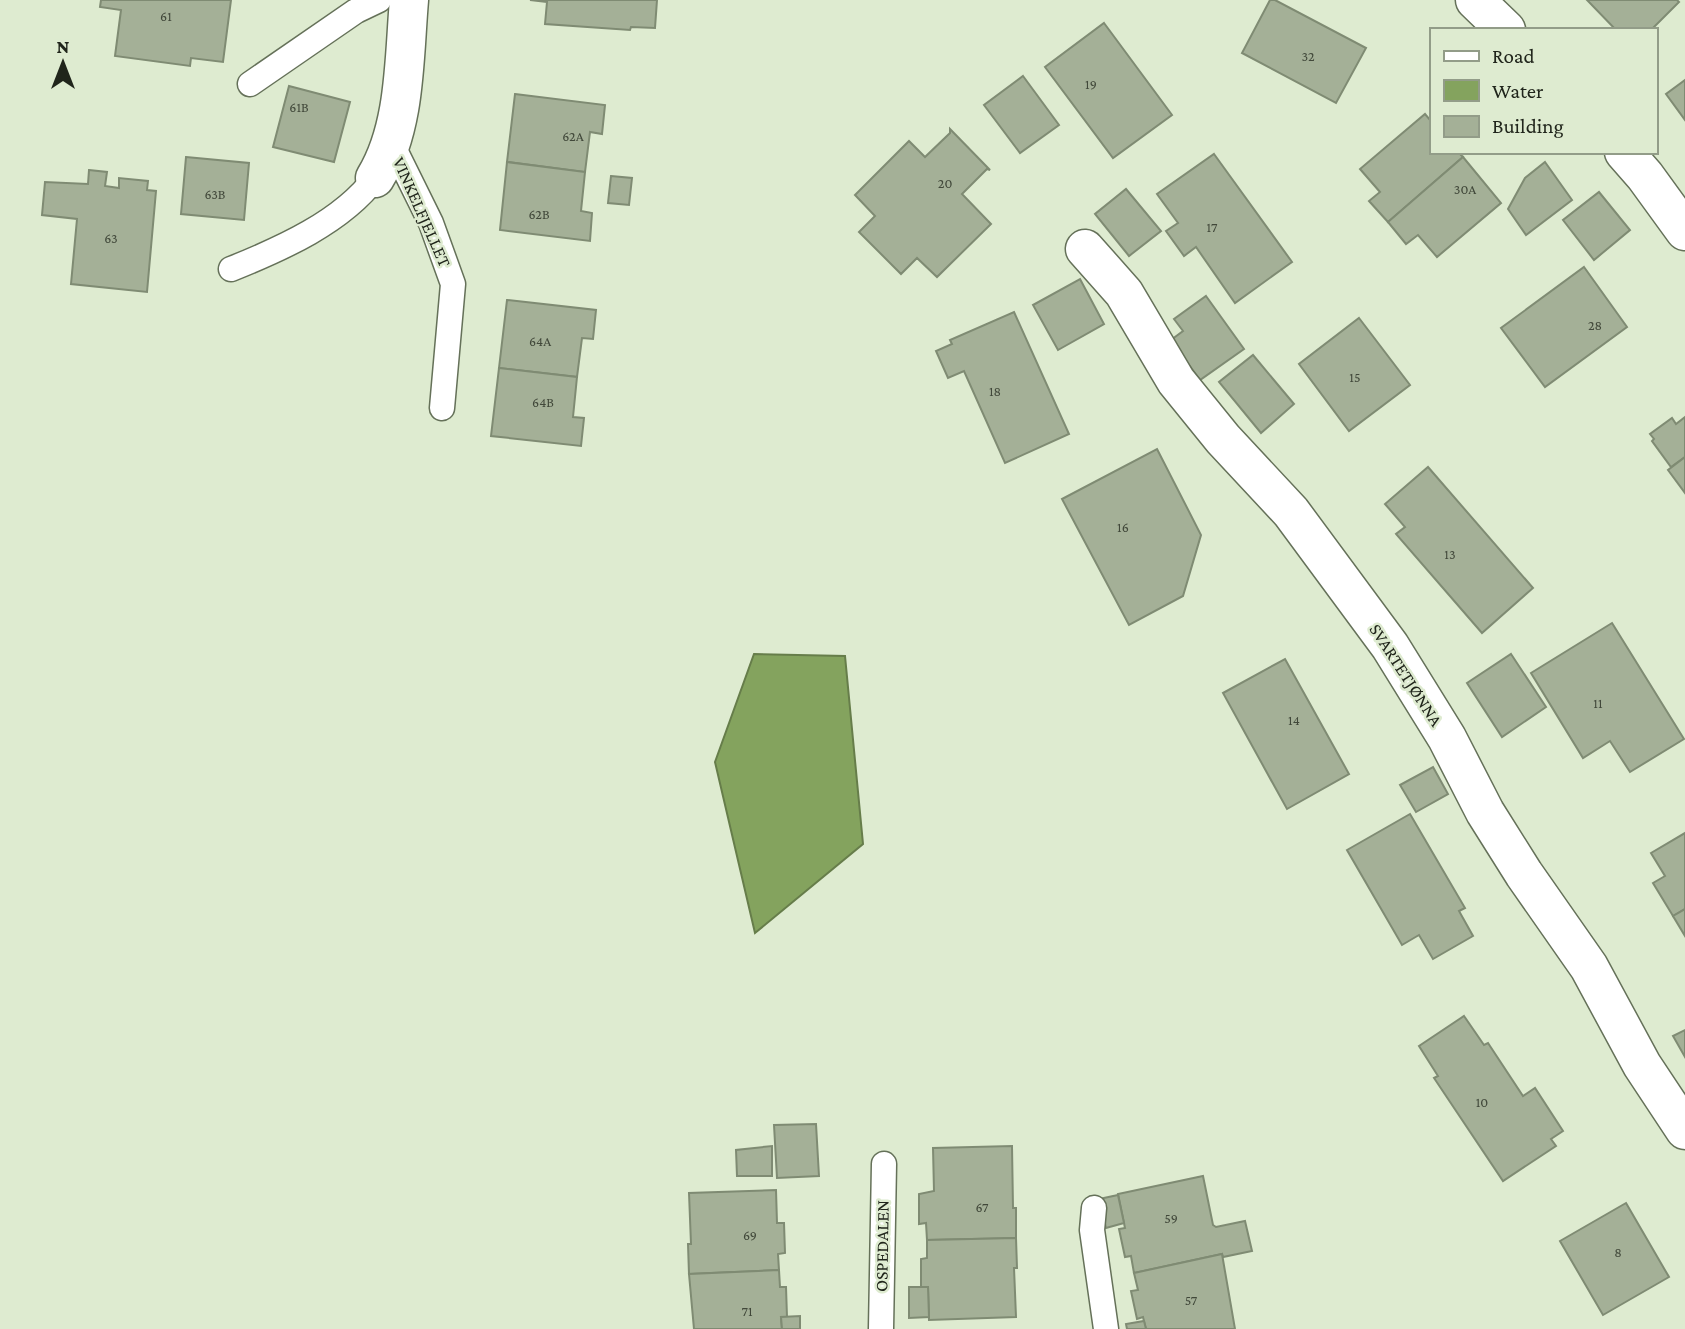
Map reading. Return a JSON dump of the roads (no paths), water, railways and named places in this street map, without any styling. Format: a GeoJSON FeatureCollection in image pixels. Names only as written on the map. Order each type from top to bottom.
{"type":"FeatureCollection","features":[{"type":"Feature","properties":{"kind":"street","name":"VINKELFJELLET"},"geometry":{"type":"LineString","coordinates":[[375,178],[386,159],[400,101],[409,0]]}},
{"type":"Feature","properties":{"kind":"street"},"geometry":{"type":"LineString","coordinates":[[1475,0],[1504,28]]}},
{"type":"Feature","properties":{"kind":"street"},"geometry":{"type":"LineString","coordinates":[[1627,154],[1685,231]]}},
{"type":"Feature","properties":{"kind":"street","name":"SVARTETJØNNA"},"geometry":{"type":"LineString","coordinates":[[1085,249],[1124,293],[1176,381],[1223,439],[1292,512],[1390,646],[1447,738],[1485,812],[1524,874],[1589,967],[1643,1065],[1685,1130]]}},
{"type":"Feature","properties":{"kind":"lane"},"geometry":{"type":"LineString","coordinates":[[250,84],[356,11],[379,0]]}},
{"type":"Feature","properties":{"kind":"lane","name":"VINKELFJELLET"},"geometry":{"type":"LineString","coordinates":[[391,142],[431,223],[453,284],[442,408]]}},
{"type":"Feature","properties":{"kind":"lane","name":"VINKELFJELLET"},"geometry":{"type":"LineString","coordinates":[[231,269],[280,250],[346,208],[375,178]]}},
{"type":"Feature","properties":{"kind":"lane","name":"OSPEDALEN"},"geometry":{"type":"LineString","coordinates":[[880,1329],[884,1164]]}},
{"type":"Feature","properties":{"kind":"lane"},"geometry":{"type":"LineString","coordinates":[[1094,1208],[1092,1230],[1107,1329]]}},
{"type":"Feature","properties":{"kind":"water"},"geometry":{"type":"Polygon","coordinates":[[[754,654],[845,656],[863,844],[755,933],[715,762],[754,654]]]}}]}
